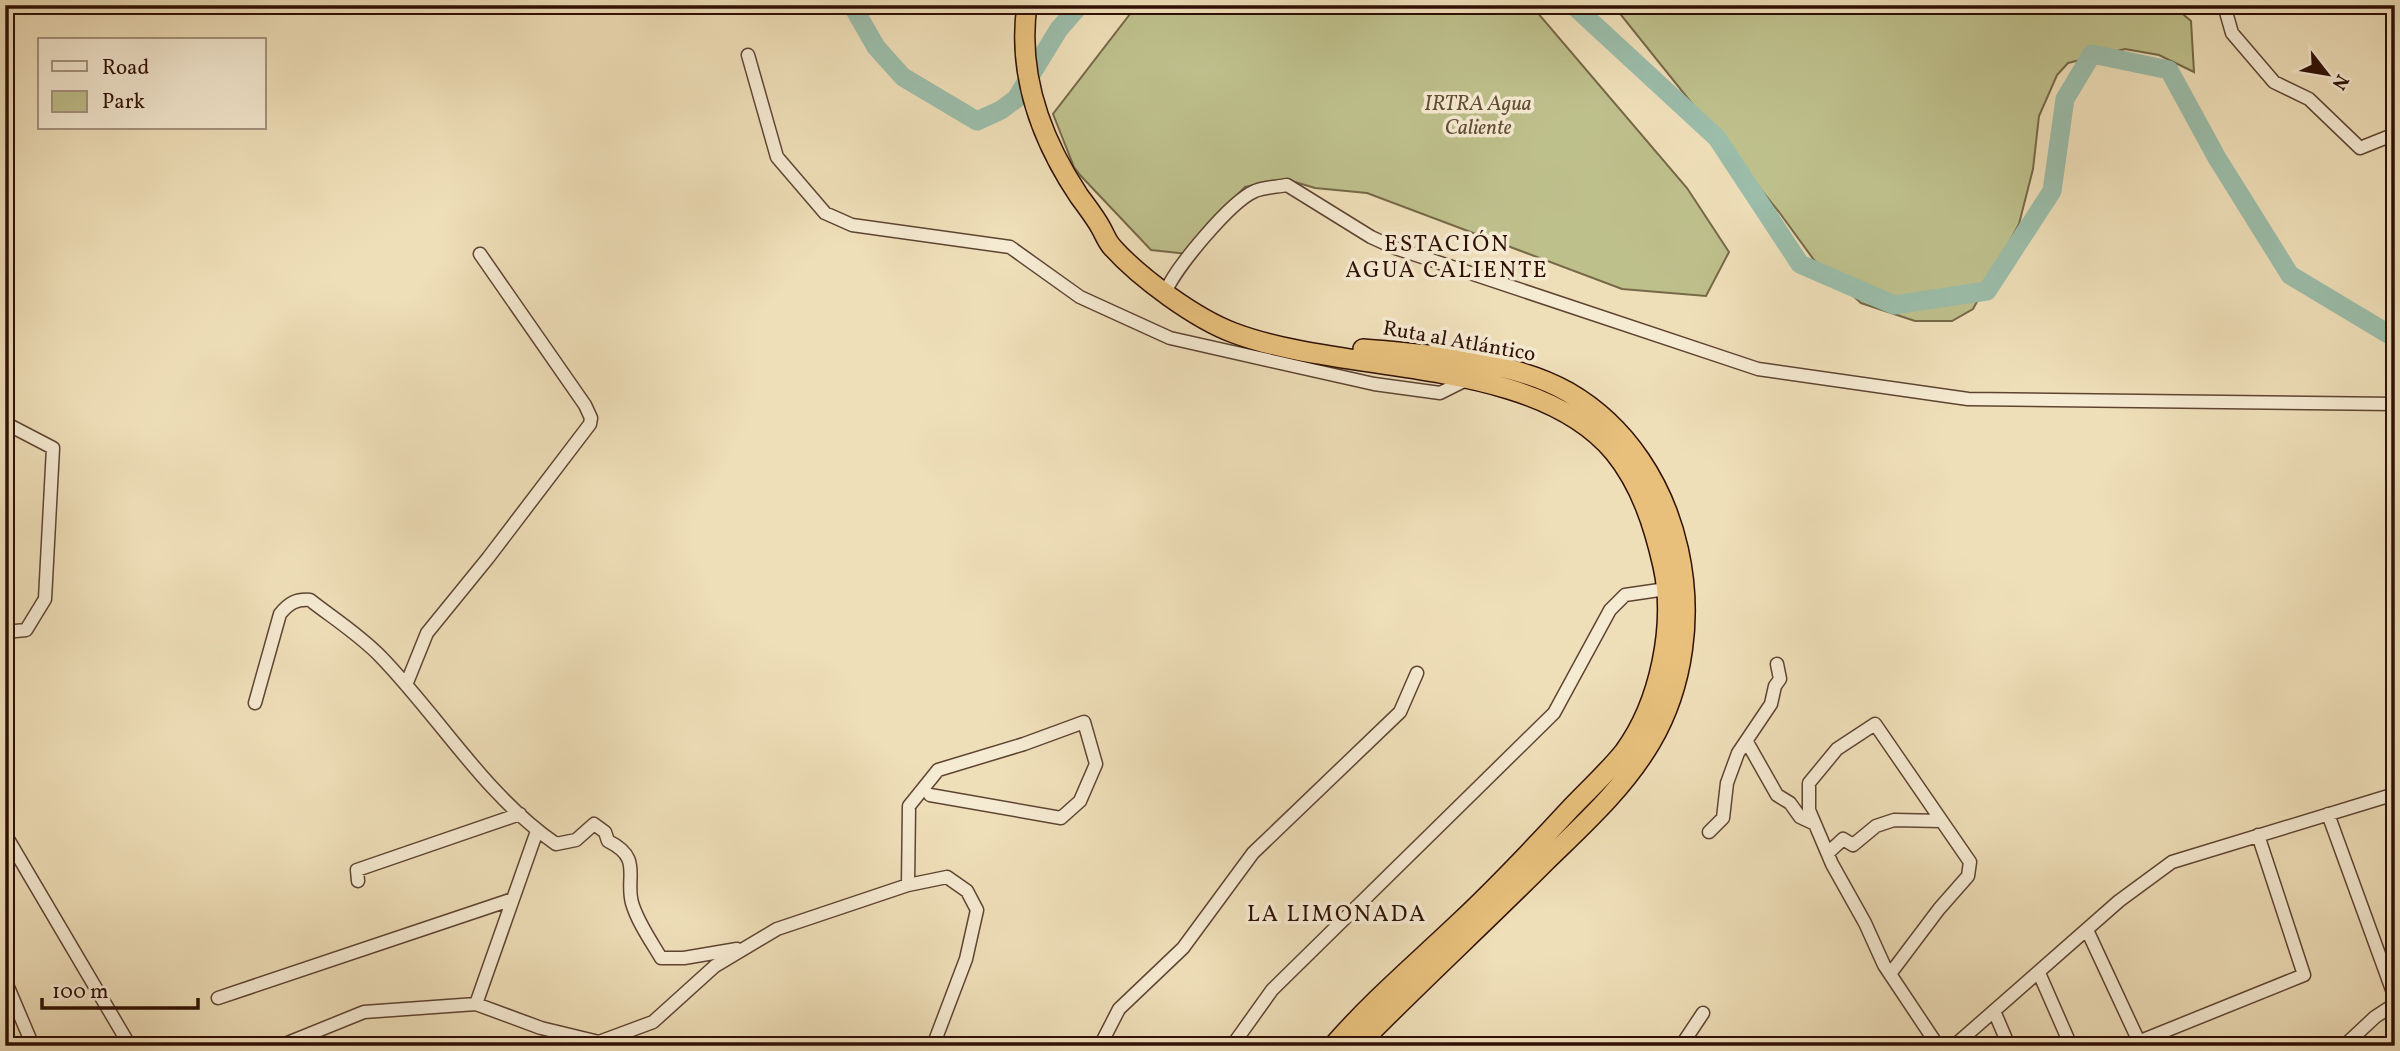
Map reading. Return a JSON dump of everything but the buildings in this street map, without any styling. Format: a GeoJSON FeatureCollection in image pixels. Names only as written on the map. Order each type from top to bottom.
{"type":"FeatureCollection","features":[{"type":"Feature","properties":{"kind":"highway","name":"Ruta al Atlántico"},"geometry":{"type":"LineString","coordinates":[[1027,5],[1024,58],[1031,96],[1045,136],[1110,245],[1130,265],[1230,332],[1275,346],[1375,362],[1507,389],[1547,403],[1588,426],[1614,452],[1630,476],[1652,521],[1664,572],[1668,612],[1662,665],[1644,718],[1624,752],[1517,866],[1388,989],[1333,1046]]}},
{"type":"Feature","properties":{"kind":"highway","name":"Ruta al Atlántico"},"geometry":{"type":"LineString","coordinates":[[1167,289],[1237,324],[1283,338],[1415,353],[1533,376],[1569,393],[1620,434],[1646,468],[1668,512],[1686,599],[1685,634],[1681,667],[1673,696],[1651,742],[1611,797],[1357,1046]]}},
{"type":"Feature","properties":{"kind":"street"},"geometry":{"type":"LineString","coordinates":[[2224,5],[2232,33],[2274,82],[2309,99],[2360,148],[2395,134]]}},
{"type":"Feature","properties":{"kind":"street"},"geometry":{"type":"LineString","coordinates":[[748,55],[777,157],[825,214],[852,225],[1010,247],[1080,297],[1170,338],[1374,384],[1440,393],[1466,380]]}},
{"type":"Feature","properties":{"kind":"street"},"geometry":{"type":"LineString","coordinates":[[1167,289],[1234,204],[1256,190],[1287,185],[1371,237],[1395,248],[1758,369],[1968,398],[2395,404]]}},
{"type":"Feature","properties":{"kind":"street"},"geometry":{"type":"LineString","coordinates":[[406,685],[427,633],[590,424],[585,405],[480,254]]}},
{"type":"Feature","properties":{"kind":"street"},"geometry":{"type":"LineString","coordinates":[[5,423],[53,448],[45,599],[26,630],[5,632]]}},
{"type":"Feature","properties":{"kind":"street"},"geometry":{"type":"LineString","coordinates":[[1232,1046],[1272,989],[1554,713],[1610,610],[1625,595],[1666,589]]}},
{"type":"Feature","properties":{"kind":"street"},"geometry":{"type":"LineString","coordinates":[[255,704],[280,614],[288,604],[310,600],[369,646],[479,771],[537,831],[556,844],[576,840],[594,824],[605,832],[608,841],[619,846],[631,865],[632,901],[661,958],[684,958],[746,947]]}},
{"type":"Feature","properties":{"kind":"street"},"geometry":{"type":"LineString","coordinates":[[1709,832],[1723,818],[1727,783],[1738,753],[1771,704],[1775,686],[1780,679],[1777,664]]}},
{"type":"Feature","properties":{"kind":"street"},"geometry":{"type":"LineString","coordinates":[[1100,1046],[1119,1009],[1183,948],[1253,853],[1400,712],[1418,673]]}},
{"type":"Feature","properties":{"kind":"street"},"geometry":{"type":"LineString","coordinates":[[908,885],[909,806],[938,770],[1024,744],[1084,722],[1096,764],[1080,801],[1061,818],[930,795]]}},
{"type":"Feature","properties":{"kind":"street"},"geometry":{"type":"LineString","coordinates":[[1890,974],[1939,909],[1968,876],[1969,862],[1875,724],[1837,749],[1809,782],[1808,810],[1890,974],[1938,1046]]}},
{"type":"Feature","properties":{"kind":"street"},"geometry":{"type":"LineString","coordinates":[[1746,742],[1777,795],[1790,803],[1800,817],[1815,824]]}},
{"type":"Feature","properties":{"kind":"street"},"geometry":{"type":"LineString","coordinates":[[1954,1046],[2119,901],[2172,862],[2395,794]]}},
{"type":"Feature","properties":{"kind":"street"},"geometry":{"type":"LineString","coordinates":[[358,881],[357,870],[520,814]]}},
{"type":"Feature","properties":{"kind":"street"},"geometry":{"type":"LineString","coordinates":[[2328,814],[2393,1006],[2375,1017],[2344,1046]]}},
{"type":"Feature","properties":{"kind":"street"},"geometry":{"type":"LineString","coordinates":[[1828,853],[1843,839],[1853,845],[1876,826],[1894,820],[1941,821]]}},
{"type":"Feature","properties":{"kind":"street"},"geometry":{"type":"LineString","coordinates":[[476,1004],[537,831]]}},
{"type":"Feature","properties":{"kind":"street"},"geometry":{"type":"LineString","coordinates":[[5,834],[130,1046]]}},
{"type":"Feature","properties":{"kind":"street"},"geometry":{"type":"LineString","coordinates":[[2087,930],[2136,1044],[2304,975],[2259,835]]}},
{"type":"Feature","properties":{"kind":"street"},"geometry":{"type":"LineString","coordinates":[[280,1046],[364,1012],[476,1004],[541,1028],[599,1042],[653,1022],[715,967],[777,929],[908,885],[947,877],[967,891],[977,910],[967,959],[933,1046]]}},
{"type":"Feature","properties":{"kind":"street"},"geometry":{"type":"LineString","coordinates":[[218,998],[513,899]]}},
{"type":"Feature","properties":{"kind":"street"},"geometry":{"type":"LineString","coordinates":[[2039,973],[2071,1046]]}},
{"type":"Feature","properties":{"kind":"street"},"geometry":{"type":"LineString","coordinates":[[5,980],[33,1046]]}},
{"type":"Feature","properties":{"kind":"street"},"geometry":{"type":"LineString","coordinates":[[1994,1011],[2009,1046]]}},
{"type":"Feature","properties":{"kind":"street"},"geometry":{"type":"LineString","coordinates":[[1681,1046],[1703,1013]]}},
{"type":"Feature","properties":{"kind":"green space","name":"IRTRA Agua Caliente"},"geometry":{"type":"Polygon","coordinates":[[[1137,5],[1531,5],[1687,188],[1729,252],[1706,296],[1622,289],[1367,193],[1315,188],[1285,179],[1245,187],[1201,232],[1188,254],[1151,250],[1074,167],[1053,114],[1137,5]]]}},
{"type":"Feature","properties":{"kind":"green space"},"geometry":{"type":"Polygon","coordinates":[[[1613,5],[2172,5],[2191,21],[2194,72],[2159,55],[2125,49],[2068,63],[2057,75],[2039,116],[2033,169],[2019,224],[1973,309],[1952,321],[1915,321],[1861,303],[1814,260],[1779,212],[1613,5]]]}},
{"type":"Feature","properties":{"kind":"waterway"},"geometry":{"type":"LineString","coordinates":[[852,5],[876,47],[903,77],[977,121],[1001,110],[1016,99],[1059,29],[1080,5]]}},
{"type":"Feature","properties":{"kind":"waterway"},"geometry":{"type":"LineString","coordinates":[[1573,5],[1717,138],[1800,264],[1894,305],[1987,291],[2052,191],[2065,99],[2092,54],[2169,70],[2217,158],[2290,275],[2395,338]]}},
{"type":"Feature","properties":{"kind":"district","name":"ESTACIÓN AGUA CALIENTE"},"geometry":{"type":"Point","coordinates":[1447,258]}},
{"type":"Feature","properties":{"kind":"district","name":"LA LIMONADA"},"geometry":{"type":"Point","coordinates":[1337,915]}}]}
